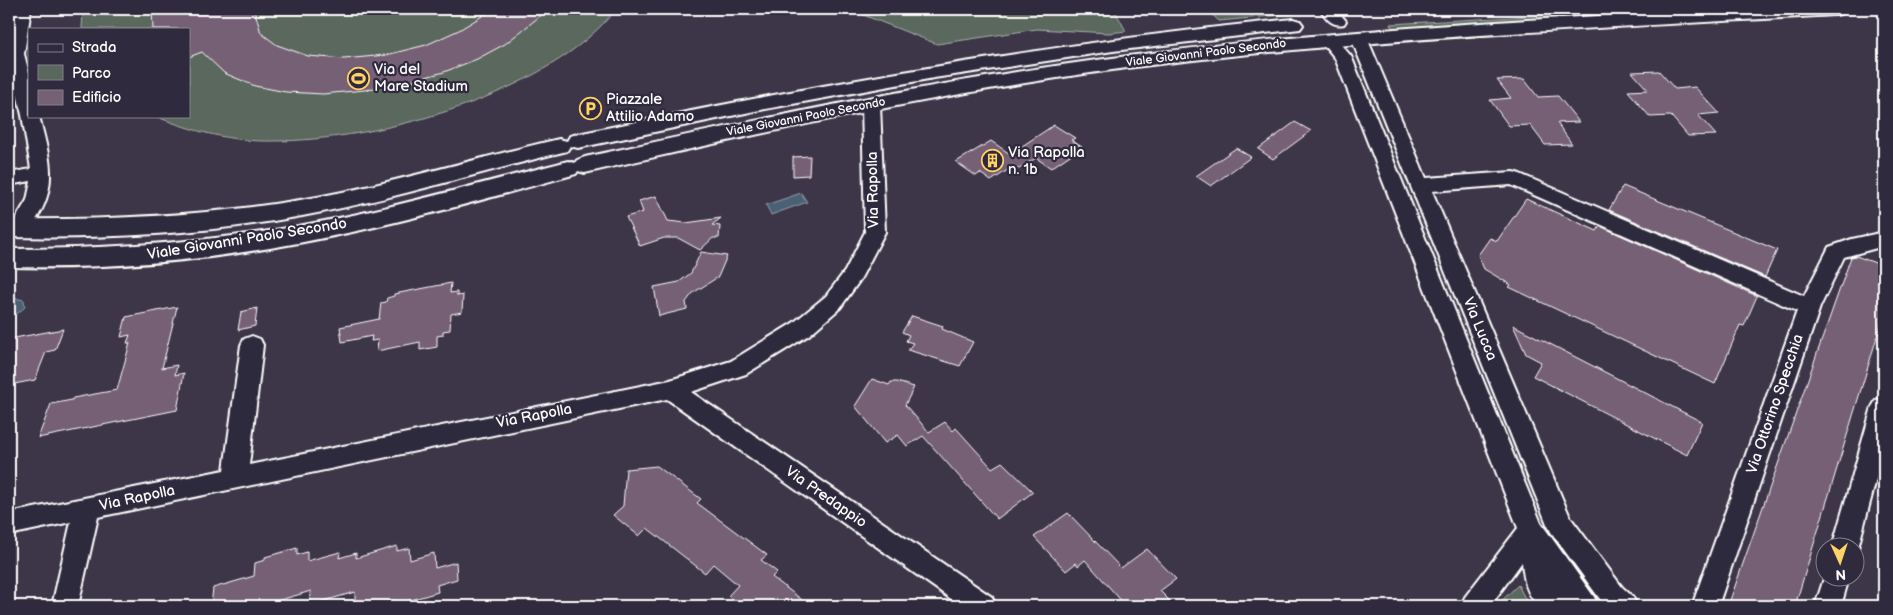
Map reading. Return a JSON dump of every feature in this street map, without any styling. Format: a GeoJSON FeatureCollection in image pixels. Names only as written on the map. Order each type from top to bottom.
{"type":"FeatureCollection","features":[{"type":"Feature","properties":{"kind":"main road","name":"Viale Giovanni Paolo Secondo"},"geometry":{"type":"LineString","coordinates":[[14,228],[136,227],[232,218],[302,207],[383,190],[568,143],[776,99],[868,93],[1125,63],[1331,23],[1548,9]]}},
{"type":"Feature","properties":{"kind":"main road","name":"Viale Giovanni Paolo Secondo"},"geometry":{"type":"LineString","coordinates":[[1331,23],[1359,38],[1508,27],[1836,9]]}},
{"type":"Feature","properties":{"kind":"main road","name":"Viale Giovanni Paolo Secondo"},"geometry":{"type":"LineString","coordinates":[[9,258],[71,259],[134,256],[218,247],[306,233],[394,214],[868,93]]}},
{"type":"Feature","properties":{"kind":"main road"},"geometry":{"type":"LineString","coordinates":[[568,143],[590,144],[595,152],[593,156],[576,167],[561,168],[552,163],[551,154],[568,143]]}},
{"type":"Feature","properties":{"kind":"street"},"geometry":{"type":"LineString","coordinates":[[23,9],[16,54],[28,108]]}},
{"type":"Feature","properties":{"kind":"street","name":"Via Lucca"},"geometry":{"type":"LineString","coordinates":[[1331,23],[1531,530],[1586,606]]}},
{"type":"Feature","properties":{"kind":"street","name":"Via Lucca"},"geometry":{"type":"LineString","coordinates":[[1359,38],[1560,524],[1613,596],[1624,606]]}},
{"type":"Feature","properties":{"kind":"street","name":"Via Rapolla"},"geometry":{"type":"LineString","coordinates":[[9,524],[670,388],[746,364],[808,324],[833,302],[853,275],[875,232],[868,93]]}},
{"type":"Feature","properties":{"kind":"street"},"geometry":{"type":"LineString","coordinates":[[14,228],[29,217],[40,195],[42,173],[30,118]]}},
{"type":"Feature","properties":{"kind":"street"},"geometry":{"type":"LineString","coordinates":[[9,179],[42,173]]}},
{"type":"Feature","properties":{"kind":"street"},"geometry":{"type":"LineString","coordinates":[[1420,185],[1513,178],[1809,307]]}},
{"type":"Feature","properties":{"kind":"street","name":"Via Ottorino Specchia"},"geometry":{"type":"LineString","coordinates":[[1705,606],[1809,307],[1836,252],[1852,246],[1884,239]]}},
{"type":"Feature","properties":{"kind":"street"},"geometry":{"type":"LineString","coordinates":[[235,477],[252,345]]}},
{"type":"Feature","properties":{"kind":"street","name":"Via Predappio"},"geometry":{"type":"LineString","coordinates":[[670,388],[983,606]]}},
{"type":"Feature","properties":{"kind":"street"},"geometry":{"type":"LineString","coordinates":[[1848,538],[1884,407]]}},
{"type":"Feature","properties":{"kind":"street"},"geometry":{"type":"LineString","coordinates":[[65,606],[87,508]]}},
{"type":"Feature","properties":{"kind":"street"},"geometry":{"type":"LineString","coordinates":[[1474,606],[1531,530],[1560,524]]}},
{"type":"Feature","properties":{"kind":"street","name":"Via Lucca"},"geometry":{"type":"LineString","coordinates":[[1531,530],[1538,586],[1555,606]]}},
{"type":"Feature","properties":{"kind":"street"},"geometry":{"type":"LineString","coordinates":[[1828,606],[1833,588]]}},
{"type":"Feature","properties":{"kind":"green space","name":"Via del Mare Stadium"},"geometry":{"type":"Polygon","coordinates":[[[83,9],[616,9],[586,39],[549,66],[506,89],[459,107],[410,122],[315,139],[273,141],[242,140],[212,134],[161,118],[190,118],[190,28],[82,28],[83,9]]]}},
{"type":"Feature","properties":{"kind":"green space"},"geometry":{"type":"Polygon","coordinates":[[[848,9],[1114,9],[1126,31],[1109,33],[1037,29],[937,44],[848,9]]]}},
{"type":"Feature","properties":{"kind":"green space"},"geometry":{"type":"Polygon","coordinates":[[[1206,9],[1302,9],[1293,14],[1219,21],[1206,9]]]}},
{"type":"Feature","properties":{"kind":"green space"},"geometry":{"type":"Polygon","coordinates":[[[1654,9],[1720,9],[1393,28],[1390,24],[1654,9]]]}},
{"type":"Feature","properties":{"kind":"green space"},"geometry":{"type":"Polygon","coordinates":[[[1518,585],[1529,606],[1496,606],[1518,585]]]}},
{"type":"Feature","properties":{"kind":"water"},"geometry":{"type":"Polygon","coordinates":[[[801,193],[807,202],[771,215],[766,205],[801,193]]]}},
{"type":"Feature","properties":{"kind":"water"},"geometry":{"type":"Polygon","coordinates":[[[9,297],[24,300],[25,307],[18,313],[9,315],[9,297]]]}},
{"type":"Feature","properties":{"kind":"building"},"geometry":{"type":"Polygon","coordinates":[[[152,9],[254,9],[261,33],[277,45],[308,56],[344,59],[386,55],[426,45],[459,30],[487,13],[504,9],[549,9],[505,44],[477,59],[444,72],[385,88],[323,94],[286,92],[255,86],[224,73],[202,52],[190,57],[190,28],[153,28],[152,9]]]}},
{"type":"Feature","properties":{"kind":"building"},"geometry":{"type":"Polygon","coordinates":[[[1659,71],[1675,89],[1695,87],[1719,113],[1698,115],[1716,135],[1688,136],[1671,116],[1650,117],[1628,91],[1648,90],[1632,72],[1659,71]]]}},
{"type":"Feature","properties":{"kind":"building"},"geometry":{"type":"Polygon","coordinates":[[[1524,79],[1538,97],[1558,96],[1579,122],[1557,123],[1572,144],[1545,145],[1530,125],[1509,126],[1490,100],[1511,98],[1497,80],[1524,79]]]}},
{"type":"Feature","properties":{"kind":"building"},"geometry":{"type":"Polygon","coordinates":[[[1295,122],[1311,131],[1273,159],[1258,149],[1295,122]]]}},
{"type":"Feature","properties":{"kind":"building"},"geometry":{"type":"Polygon","coordinates":[[[1054,125],[1075,138],[1071,140],[1082,147],[1051,168],[1036,158],[1019,169],[1014,166],[991,181],[980,173],[976,176],[956,162],[991,141],[1010,154],[1054,125]]]}},
{"type":"Feature","properties":{"kind":"building"},"geometry":{"type":"Polygon","coordinates":[[[1236,148],[1251,157],[1211,186],[1196,176],[1236,148]]]}},
{"type":"Feature","properties":{"kind":"building"},"geometry":{"type":"Polygon","coordinates":[[[810,156],[809,175],[793,176],[793,157],[810,156]]]}},
{"type":"Feature","properties":{"kind":"building"},"geometry":{"type":"Polygon","coordinates":[[[1623,186],[1777,250],[1765,277],[1609,210],[1623,186]]]}},
{"type":"Feature","properties":{"kind":"building"},"geometry":{"type":"Polygon","coordinates":[[[656,196],[668,221],[686,223],[721,218],[712,225],[720,226],[719,238],[713,238],[700,250],[678,238],[664,238],[640,246],[626,217],[643,212],[639,201],[656,196]]]}},
{"type":"Feature","properties":{"kind":"building"},"geometry":{"type":"Polygon","coordinates":[[[1526,199],[1597,231],[1600,226],[1757,296],[1744,326],[1740,325],[1715,384],[1509,287],[1511,285],[1484,269],[1478,255],[1490,238],[1497,241],[1526,199]]]}},
{"type":"Feature","properties":{"kind":"building"},"geometry":{"type":"Polygon","coordinates":[[[701,252],[727,256],[718,277],[693,293],[686,302],[687,309],[659,316],[654,287],[679,282],[691,273],[701,252]]]}},
{"type":"Feature","properties":{"kind":"building"},"geometry":{"type":"Polygon","coordinates":[[[1856,256],[1884,266],[1884,314],[1795,606],[1728,606],[1851,257],[1856,256]]]}},
{"type":"Feature","properties":{"kind":"building"},"geometry":{"type":"Polygon","coordinates":[[[451,283],[450,293],[457,292],[457,296],[463,295],[462,312],[451,314],[450,330],[443,331],[443,335],[437,336],[437,347],[420,350],[420,342],[377,351],[378,340],[371,341],[372,336],[342,342],[340,327],[379,319],[381,303],[386,302],[387,298],[394,296],[394,294],[451,283]]]}},
{"type":"Feature","properties":{"kind":"building"},"geometry":{"type":"Polygon","coordinates":[[[177,307],[162,368],[177,365],[175,375],[184,373],[177,410],[38,438],[51,404],[117,390],[130,343],[127,343],[130,335],[121,337],[126,317],[177,307]]]}},
{"type":"Feature","properties":{"kind":"building"},"geometry":{"type":"Polygon","coordinates":[[[257,308],[255,326],[238,330],[241,312],[257,308]]]}},
{"type":"Feature","properties":{"kind":"building"},"geometry":{"type":"Polygon","coordinates":[[[912,316],[943,326],[942,329],[973,342],[960,366],[908,350],[913,343],[906,341],[909,335],[902,332],[912,316]]]}},
{"type":"Feature","properties":{"kind":"building"},"geometry":{"type":"Polygon","coordinates":[[[1513,325],[1702,422],[1687,455],[1533,376],[1541,362],[1526,354],[1513,325]]]}},
{"type":"Feature","properties":{"kind":"building"},"geometry":{"type":"Polygon","coordinates":[[[63,329],[55,350],[46,352],[35,380],[9,385],[9,339],[63,329]]]}},
{"type":"Feature","properties":{"kind":"building"},"geometry":{"type":"Polygon","coordinates":[[[872,379],[889,385],[891,382],[897,382],[914,387],[905,405],[929,432],[945,422],[953,431],[956,428],[992,468],[1002,462],[1033,492],[997,519],[923,436],[907,446],[898,435],[885,443],[855,406],[872,379]]]}},
{"type":"Feature","properties":{"kind":"building"},"geometry":{"type":"Polygon","coordinates":[[[657,466],[701,499],[697,503],[767,555],[761,560],[777,572],[772,577],[810,606],[742,606],[728,596],[738,585],[713,564],[705,573],[647,528],[639,536],[613,515],[623,506],[626,469],[657,466]]]}},
{"type":"Feature","properties":{"kind":"building"},"geometry":{"type":"Polygon","coordinates":[[[1068,513],[1121,568],[1147,549],[1176,579],[1160,591],[1175,606],[1126,606],[1085,560],[1078,566],[1076,563],[1066,571],[1034,537],[1068,513]]]}},
{"type":"Feature","properties":{"kind":"building"},"geometry":{"type":"Polygon","coordinates":[[[397,546],[397,551],[409,548],[410,560],[434,553],[435,568],[456,562],[457,579],[437,585],[438,592],[394,605],[394,600],[375,606],[355,606],[355,592],[310,605],[311,591],[270,603],[270,606],[211,606],[213,588],[254,576],[255,563],[265,560],[265,557],[297,548],[297,555],[307,552],[307,561],[340,552],[339,558],[356,553],[356,558],[397,546]]]}},
{"type":"Feature","properties":{"kind":"place","name":"Via del Mare Stadium"},"geometry":{"type":"Point","coordinates":[358,78]}},
{"type":"Feature","properties":{"kind":"place","name":"Piazzale Attilio Adamo"},"geometry":{"type":"Point","coordinates":[590,108]}},
{"type":"Feature","properties":{"kind":"place","name":"Via Rapolla n. 1b"},"geometry":{"type":"Point","coordinates":[992,161]}}]}
